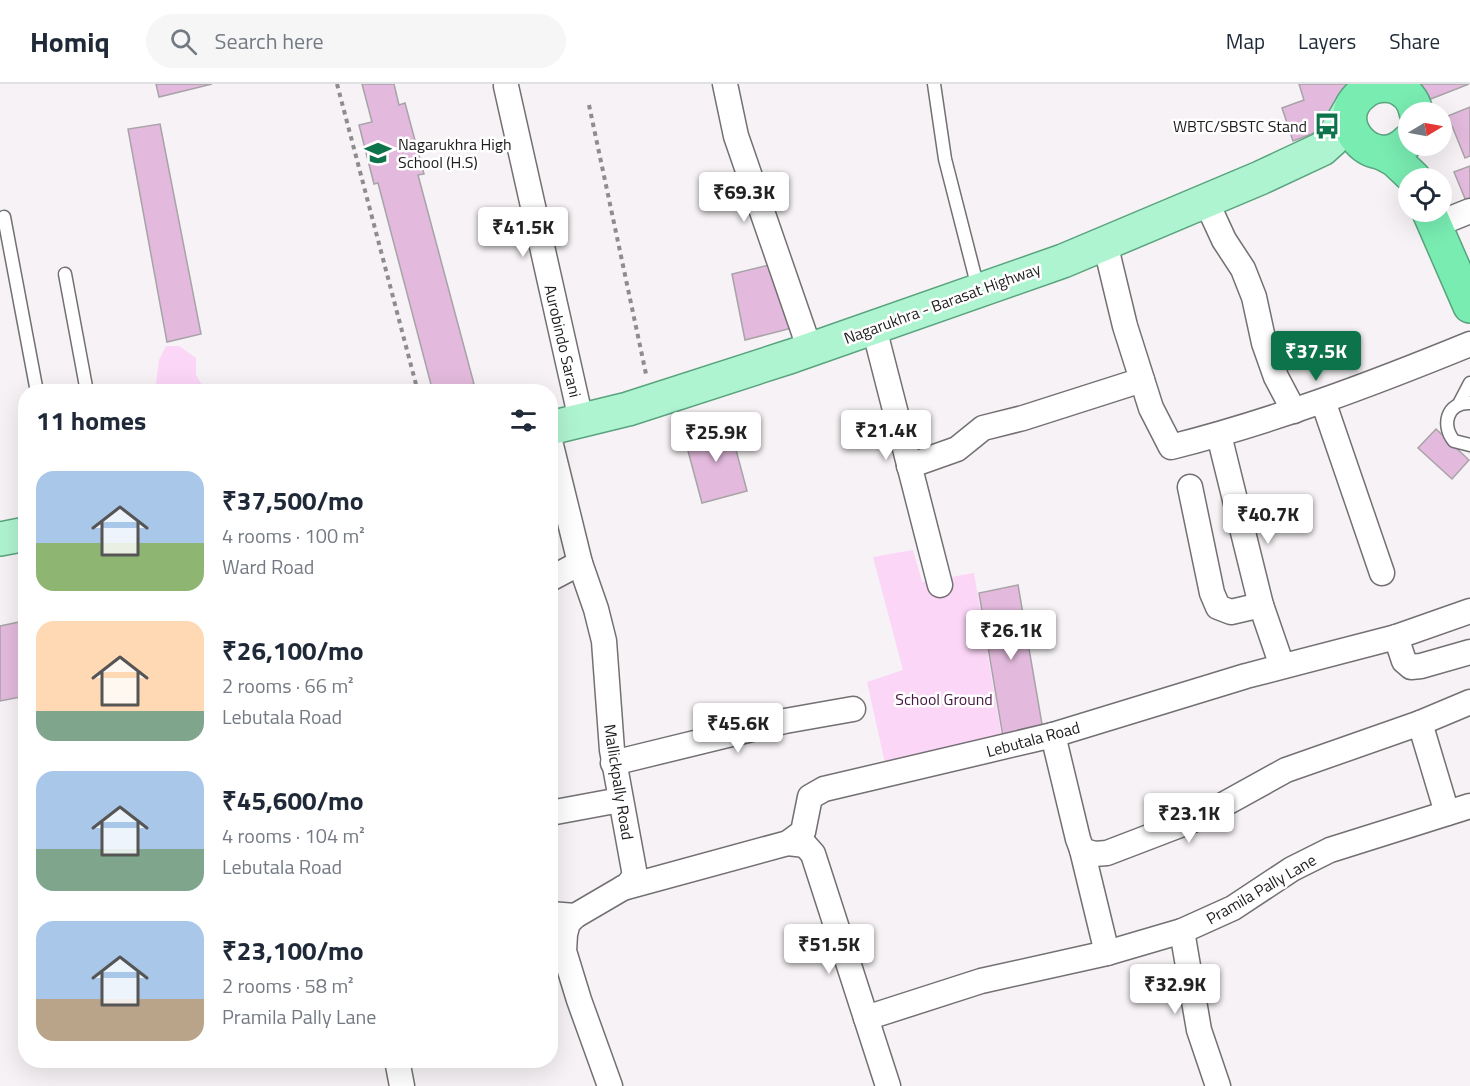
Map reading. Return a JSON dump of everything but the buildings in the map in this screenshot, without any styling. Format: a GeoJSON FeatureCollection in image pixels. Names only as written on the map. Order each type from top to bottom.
{"type":"FeatureCollection","features":[{"type":"Feature","properties":{"kind":"highway"},"geometry":{"type":"LineString","coordinates":[[1403,168],[1395,160],[1395,147],[1372,151],[1355,137],[1350,117],[1358,95],[1378,85],[1389,85],[1400,89],[1407,98]]}},
{"type":"Feature","properties":{"kind":"highway"},"geometry":{"type":"LineString","coordinates":[[1434,222],[1470,306]]}},
{"type":"Feature","properties":{"kind":"main road","name":"Nagarukhra - Barasat Highway"},"geometry":{"type":"LineString","coordinates":[[566,424],[652,401],[810,350],[1063,261],[1322,149],[1332,140],[1358,95]]}},
{"type":"Feature","properties":{"kind":"main road","name":"Nagarukhra - Barasat Highway"},"geometry":{"type":"LineString","coordinates":[[1322,149],[1395,147]]}},
{"type":"Feature","properties":{"kind":"main road"},"geometry":{"type":"LineString","coordinates":[[0,539],[18,536]]}},
{"type":"Feature","properties":{"kind":"street"},"geometry":{"type":"LineString","coordinates":[[725,84],[736,136],[810,350]]}},
{"type":"Feature","properties":{"kind":"street","name":"Aurobindo Sarani"},"geometry":{"type":"LineString","coordinates":[[506,86],[566,424]]}},
{"type":"Feature","properties":{"kind":"street"},"geometry":{"type":"LineString","coordinates":[[1206,201],[1224,240],[1243,270],[1254,297],[1264,343],[1276,376],[1294,411]]}},
{"type":"Feature","properties":{"kind":"street"},"geometry":{"type":"LineString","coordinates":[[1452,215],[1470,211]]}},
{"type":"Feature","properties":{"kind":"street"},"geometry":{"type":"LineString","coordinates":[[1105,243],[1125,326],[1150,408],[1171,447],[1219,435],[1294,411],[1470,344]]}},
{"type":"Feature","properties":{"kind":"street"},"geometry":{"type":"LineString","coordinates":[[874,328],[940,585]]}},
{"type":"Feature","properties":{"kind":"street"},"geometry":{"type":"LineString","coordinates":[[909,466],[957,449],[983,428],[1023,418],[1142,380]]}},
{"type":"Feature","properties":{"kind":"street"},"geometry":{"type":"LineString","coordinates":[[1323,401],[1382,573]]}},
{"type":"Feature","properties":{"kind":"street"},"geometry":{"type":"LineString","coordinates":[[1219,435],[1261,605],[1282,666]]}},
{"type":"Feature","properties":{"kind":"street","name":"Mallickpally Road"},"geometry":{"type":"LineString","coordinates":[[558,474],[580,563],[596,609],[604,642],[614,763],[634,870],[634,877],[623,888]]}},
{"type":"Feature","properties":{"kind":"street"},"geometry":{"type":"LineString","coordinates":[[1190,487],[1212,593],[1218,607],[1231,612],[1261,605]]}},
{"type":"Feature","properties":{"kind":"street"},"geometry":{"type":"LineString","coordinates":[[558,575],[580,563]]}},
{"type":"Feature","properties":{"kind":"street","name":"Lebutala Road"},"geometry":{"type":"LineString","coordinates":[[788,843],[803,832],[810,797],[824,789],[1053,735],[1282,666],[1396,637],[1470,611]]}},
{"type":"Feature","properties":{"kind":"street"},"geometry":{"type":"LineString","coordinates":[[1396,637],[1404,661],[1411,667],[1470,652]]}},
{"type":"Feature","properties":{"kind":"street"},"geometry":{"type":"LineString","coordinates":[[1082,850],[1094,854],[1107,853],[1191,821],[1286,770],[1420,723],[1470,702]]}},
{"type":"Feature","properties":{"kind":"street"},"geometry":{"type":"LineString","coordinates":[[614,763],[785,721],[853,709]]}},
{"type":"Feature","properties":{"kind":"street"},"geometry":{"type":"LineString","coordinates":[[1420,723],[1447,813]]}},
{"type":"Feature","properties":{"kind":"street"},"geometry":{"type":"LineString","coordinates":[[1053,735],[1107,953]]}},
{"type":"Feature","properties":{"kind":"street"},"geometry":{"type":"LineString","coordinates":[[558,812],[620,800]]}},
{"type":"Feature","properties":{"kind":"street","name":"Pramila Pally Lane"},"geometry":{"type":"LineString","coordinates":[[866,1018],[981,981],[1107,953],[1182,931],[1233,908],[1293,868],[1330,850],[1470,806]]}},
{"type":"Feature","properties":{"kind":"street"},"geometry":{"type":"LineString","coordinates":[[558,950],[568,923],[575,916],[623,888],[788,843],[805,845],[813,854],[888,1086]]}},
{"type":"Feature","properties":{"kind":"street"},"geometry":{"type":"LineString","coordinates":[[558,915],[575,916]]}},
{"type":"Feature","properties":{"kind":"street"},"geometry":{"type":"LineString","coordinates":[[1182,931],[1199,1030],[1218,1086]]}},
{"type":"Feature","properties":{"kind":"street"},"geometry":{"type":"LineString","coordinates":[[558,955],[579,1000],[610,1086]]}},
{"type":"Feature","properties":{"kind":"street"},"geometry":{"type":"LineString","coordinates":[[399,1068],[402,1086]]}},
{"type":"Feature","properties":{"kind":"lane"},"geometry":{"type":"LineString","coordinates":[[934,84],[945,159],[979,289]]}},
{"type":"Feature","properties":{"kind":"lane"},"geometry":{"type":"LineString","coordinates":[[4,217],[35,384]]}},
{"type":"Feature","properties":{"kind":"lane"},"geometry":{"type":"LineString","coordinates":[[65,274],[86,384]]}},
{"type":"Feature","properties":{"kind":"lane"},"geometry":{"type":"LineString","coordinates":[[1470,383],[1464,403],[1448,414],[1446,428],[1454,441],[1470,445]]}},
{"type":"Feature","properties":{"kind":"path"},"geometry":{"type":"LineString","coordinates":[[337,84],[416,384]]}},
{"type":"Feature","properties":{"kind":"path"},"geometry":{"type":"LineString","coordinates":[[589,105],[652,401]]}},
{"type":"Feature","properties":{"kind":"green space"},"geometry":{"type":"Polygon","coordinates":[[[166,346],[179,346],[196,358],[196,375],[201,384],[156,384],[159,360],[166,346]]]}},
{"type":"Feature","properties":{"kind":"green space","name":"School Ground"},"geometry":{"type":"Polygon","coordinates":[[[913,550],[922,582],[974,573],[1002,739],[885,763],[867,682],[903,670],[873,557],[913,550]]]}},
{"type":"Feature","properties":{"kind":"place","name":"WBTC/SBSTC Stand"},"geometry":{"type":"Point","coordinates":[1327,126]}},
{"type":"Feature","properties":{"kind":"place","name":"Nagarukhra High School (H.S)"},"geometry":{"type":"Point","coordinates":[378,153]}}]}
